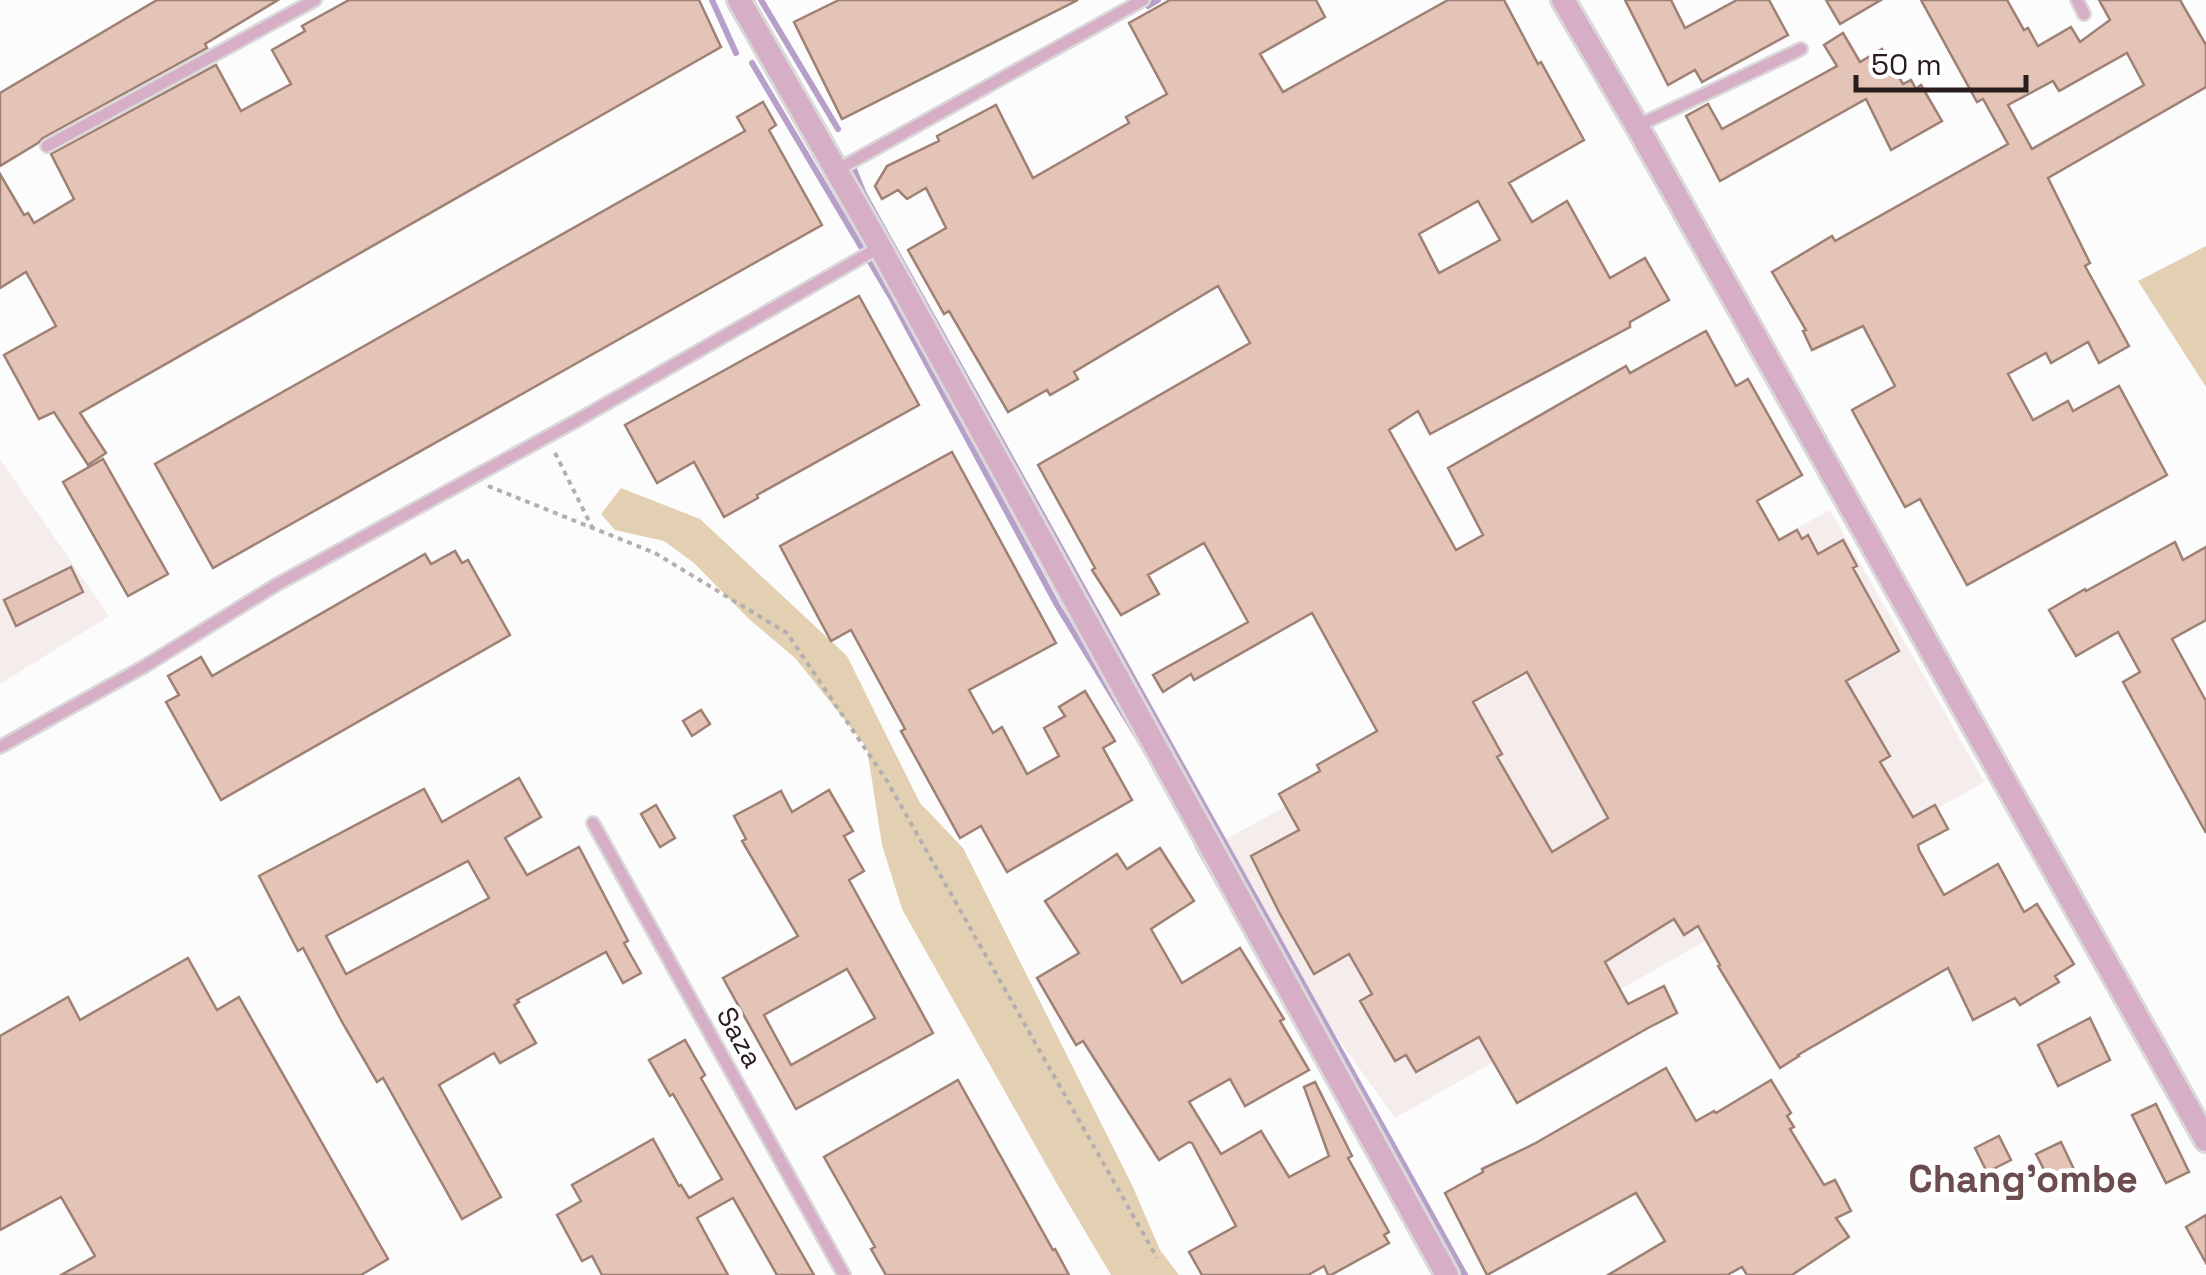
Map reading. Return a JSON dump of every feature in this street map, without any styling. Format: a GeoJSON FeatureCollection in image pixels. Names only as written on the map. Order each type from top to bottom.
{"type":"FeatureCollection","features":[{"type":"Feature","properties":{"kind":"street"},"geometry":{"type":"LineString","coordinates":[[739,0],[880,247],[1447,1275]]}},
{"type":"Feature","properties":{"kind":"street"},"geometry":{"type":"LineString","coordinates":[[1563,0],[2206,1140]]}},
{"type":"Feature","properties":{"kind":"lane"},"geometry":{"type":"LineString","coordinates":[[47,146],[315,0]]}},
{"type":"Feature","properties":{"kind":"lane"},"geometry":{"type":"LineString","coordinates":[[837,170],[1143,0]]}},
{"type":"Feature","properties":{"kind":"lane"},"geometry":{"type":"LineString","coordinates":[[2076,0],[2084,14]]}},
{"type":"Feature","properties":{"kind":"lane"},"geometry":{"type":"LineString","coordinates":[[1637,126],[1801,49]]}},
{"type":"Feature","properties":{"kind":"lane"},"geometry":{"type":"LineString","coordinates":[[0,745],[144,666],[276,584],[546,437],[880,247]]}},
{"type":"Feature","properties":{"kind":"lane"},"geometry":{"type":"LineString","coordinates":[[0,745],[880,247]]}},
{"type":"Feature","properties":{"kind":"lane","name":"Saza"},"geometry":{"type":"LineString","coordinates":[[593,824],[844,1275]]}},
{"type":"Feature","properties":{"kind":"path"},"geometry":{"type":"LineString","coordinates":[[546,437],[593,529]]}},
{"type":"Feature","properties":{"kind":"path"},"geometry":{"type":"LineString","coordinates":[[470,479],[655,553],[787,633],[887,781],[1157,1258]]}},
{"type":"Feature","properties":{"kind":"shaded area"},"geometry":{"type":"Polygon","coordinates":[[[2206,246],[2206,387],[2138,281],[2206,246]]]}},
{"type":"Feature","properties":{"kind":"shaded area"},"geometry":{"type":"Polygon","coordinates":[[[0,459],[109,616],[0,684],[0,459]]]}},
{"type":"Feature","properties":{"kind":"shaded area"},"geometry":{"type":"Polygon","coordinates":[[[621,488],[700,519],[847,656],[920,803],[963,848],[1133,1187],[1160,1250],[1179,1275],[1111,1275],[902,909],[882,845],[867,748],[796,659],[749,619],[694,563],[664,541],[615,530],[601,514],[621,488]]]}},
{"type":"Feature","properties":{"kind":"shaded area"},"geometry":{"type":"Polygon","coordinates":[[[1830,510],[1984,782],[1395,1118],[1304,991],[1217,844],[1830,510]]]}},
{"type":"Feature","properties":{"kind":"building"},"geometry":{"type":"Polygon","coordinates":[[[157,0],[278,0],[205,44],[207,48],[43,138],[0,166],[0,93],[157,0]]]}},
{"type":"Feature","properties":{"kind":"building"},"geometry":{"type":"Polygon","coordinates":[[[349,0],[699,0],[721,47],[80,413],[106,453],[88,465],[54,412],[39,419],[4,355],[56,326],[26,272],[0,288],[0,174],[24,215],[28,213],[34,223],[74,199],[51,154],[216,65],[241,111],[291,84],[272,50],[305,31],[302,26],[349,0]]]}},
{"type":"Feature","properties":{"kind":"building"},"geometry":{"type":"Polygon","coordinates":[[[839,0],[1078,0],[842,119],[794,22],[839,0]]]}},
{"type":"Feature","properties":{"kind":"building"},"geometry":{"type":"Polygon","coordinates":[[[1170,0],[1316,0],[1325,17],[1260,54],[1283,92],[1448,0],[1504,0],[1584,140],[1509,183],[1532,222],[1567,201],[1610,278],[1645,258],[1669,300],[1630,322],[1630,327],[1430,434],[1418,411],[1389,430],[1456,550],[1483,535],[1448,468],[1626,366],[1630,373],[1706,331],[1736,386],[1748,379],[1802,475],[1757,501],[1779,540],[1797,530],[1802,539],[1808,535],[1818,554],[1843,540],[1857,566],[1853,568],[1899,651],[1846,681],[1890,756],[1880,762],[1913,817],[1935,805],[1948,829],[1918,845],[1919,850],[1944,895],[1998,864],[2024,912],[2037,904],[2074,964],[2055,976],[2059,982],[2020,1005],[2015,998],[1973,1020],[1948,968],[1780,1068],[1698,926],[1684,935],[1674,919],[1605,962],[1628,1004],[1664,986],[1677,1013],[1517,1103],[1479,1037],[1416,1072],[1406,1055],[1395,1061],[1360,1001],[1372,994],[1349,954],[1314,974],[1251,856],[1299,830],[1279,794],[1320,771],[1317,765],[1377,731],[1312,613],[1194,680],[1191,674],[1163,692],[1153,675],[1248,622],[1204,543],[1148,575],[1159,594],[1121,615],[1092,570],[1095,568],[1038,465],[1250,343],[1218,286],[1074,372],[1078,379],[1050,395],[1047,390],[1008,412],[908,250],[946,228],[926,188],[907,199],[898,190],[882,199],[875,186],[887,166],[939,141],[937,136],[996,105],[1033,178],[1129,123],[1126,117],[1167,94],[1129,23],[1170,0]],[[1478,201],[1419,234],[1439,273],[1500,240],[1478,201]],[[1527,672],[1473,702],[1502,754],[1497,757],[1552,852],[1608,818],[1527,672]]]}},
{"type":"Feature","properties":{"kind":"building"},"geometry":{"type":"Polygon","coordinates":[[[1625,0],[1671,0],[1685,28],[1737,0],[1769,0],[1788,35],[1702,82],[1695,70],[1668,85],[1625,0]]]}},
{"type":"Feature","properties":{"kind":"building"},"geometry":{"type":"Polygon","coordinates":[[[1826,0],[1881,0],[1840,24],[1826,0]]]}},
{"type":"Feature","properties":{"kind":"building"},"geometry":{"type":"Polygon","coordinates":[[[1921,0],[2007,0],[2038,46],[2071,27],[2080,42],[2110,20],[2099,0],[2180,0],[2206,45],[2206,87],[2048,178],[2090,263],[2085,266],[2129,346],[2099,363],[2088,342],[2051,363],[2046,353],[2008,374],[2033,420],[2068,401],[2073,411],[2119,386],[2167,475],[1967,585],[1920,499],[1905,507],[1852,410],[1895,386],[1863,326],[1812,350],[1803,331],[1806,330],[1772,272],[1832,236],[1835,241],[2008,144],[1983,99],[1977,102],[1921,0]],[[2127,53],[2059,91],[2053,81],[2008,105],[2032,149],[2144,85],[2127,53]]]}},
{"type":"Feature","properties":{"kind":"building"},"geometry":{"type":"Polygon","coordinates":[[[1843,33],[1860,62],[1882,49],[1903,84],[1911,80],[1916,89],[1921,85],[1942,121],[1891,150],[1866,99],[1720,181],[1686,116],[1708,104],[1722,129],[1837,66],[1824,45],[1843,33]]]}},
{"type":"Feature","properties":{"kind":"building"},"geometry":{"type":"Polygon","coordinates":[[[763,102],[776,125],[769,130],[822,225],[213,568],[155,464],[745,131],[737,117],[763,102]]]}},
{"type":"Feature","properties":{"kind":"building"},"geometry":{"type":"Polygon","coordinates":[[[859,296],[919,405],[724,517],[694,462],[657,483],[625,425],[859,296]]]}},
{"type":"Feature","properties":{"kind":"building"},"geometry":{"type":"Polygon","coordinates":[[[952,452],[1056,643],[969,690],[993,733],[1002,727],[1027,774],[1059,756],[1044,728],[1065,716],[1059,707],[1085,691],[1115,741],[1103,748],[1132,800],[1007,872],[981,826],[960,838],[851,630],[831,641],[780,546],[952,452]]]}},
{"type":"Feature","properties":{"kind":"building"},"geometry":{"type":"Polygon","coordinates":[[[103,459],[168,574],[128,596],[63,482],[103,459]]]}},
{"type":"Feature","properties":{"kind":"building"},"geometry":{"type":"Polygon","coordinates":[[[2175,542],[2183,560],[2206,547],[2206,620],[2172,639],[2206,701],[2206,833],[2123,682],[2140,672],[2118,632],[2076,656],[2049,610],[2175,542]]]}},
{"type":"Feature","properties":{"kind":"building"},"geometry":{"type":"Polygon","coordinates":[[[455,551],[462,563],[468,560],[510,635],[221,800],[166,702],[179,695],[168,676],[201,657],[212,676],[425,554],[431,564],[455,551]]]}},
{"type":"Feature","properties":{"kind":"building"},"geometry":{"type":"Polygon","coordinates":[[[71,567],[83,592],[16,626],[4,600],[71,567]]]}},
{"type":"Feature","properties":{"kind":"building"},"geometry":{"type":"Polygon","coordinates":[[[701,710],[710,724],[692,736],[683,721],[701,710]]]}},
{"type":"Feature","properties":{"kind":"building"},"geometry":{"type":"Polygon","coordinates":[[[519,778],[541,817],[505,838],[527,875],[579,847],[641,973],[623,983],[606,952],[517,1000],[514,1005],[536,1043],[500,1063],[494,1053],[439,1085],[501,1197],[462,1219],[383,1078],[377,1082],[303,948],[298,951],[259,876],[424,789],[442,822],[519,778]],[[468,861],[326,936],[346,974],[489,898],[468,861]]]}},
{"type":"Feature","properties":{"kind":"building"},"geometry":{"type":"Polygon","coordinates":[[[829,790],[853,831],[844,836],[864,871],[849,880],[933,1033],[796,1109],[723,978],[798,936],[742,841],[746,839],[734,816],[781,791],[792,812],[829,790]],[[847,969],[764,1015],[791,1065],[875,1018],[847,969]]]}},
{"type":"Feature","properties":{"kind":"building"},"geometry":{"type":"Polygon","coordinates":[[[656,805],[675,838],[660,847],[641,814],[656,805]]]}},
{"type":"Feature","properties":{"kind":"building"},"geometry":{"type":"Polygon","coordinates":[[[1160,848],[1194,901],[1151,929],[1182,983],[1240,948],[1284,1019],[1280,1021],[1309,1070],[1245,1106],[1230,1079],[1189,1102],[1221,1154],[1261,1131],[1289,1177],[1329,1156],[1304,1087],[1315,1082],[1352,1156],[1348,1158],[1389,1232],[1384,1235],[1389,1243],[1331,1275],[1324,1266],[1308,1275],[1202,1275],[1189,1252],[1236,1226],[1192,1143],[1159,1160],[1083,1041],[1076,1045],[1037,978],[1079,953],[1045,901],[1117,854],[1127,869],[1160,848]]]}},
{"type":"Feature","properties":{"kind":"building"},"geometry":{"type":"Polygon","coordinates":[[[188,958],[217,1010],[239,997],[388,1259],[361,1275],[61,1275],[95,1256],[61,1197],[0,1230],[0,1036],[68,997],[80,1020],[188,958]]]}},
{"type":"Feature","properties":{"kind":"building"},"geometry":{"type":"Polygon","coordinates":[[[2090,1018],[2110,1060],[2058,1086],[2038,1045],[2090,1018]]]}},
{"type":"Feature","properties":{"kind":"building"},"geometry":{"type":"Polygon","coordinates":[[[685,1040],[705,1075],[701,1078],[814,1275],[777,1275],[733,1198],[697,1218],[728,1275],[602,1275],[592,1256],[582,1261],[557,1215],[581,1201],[572,1185],[653,1139],[689,1198],[722,1179],[649,1060],[685,1040]]]}},
{"type":"Feature","properties":{"kind":"building"},"geometry":{"type":"Polygon","coordinates":[[[1666,1068],[1696,1121],[1771,1080],[1791,1113],[1787,1116],[1794,1127],[1790,1129],[1824,1185],[1835,1180],[1851,1211],[1836,1218],[1849,1237],[1792,1275],[1747,1275],[1742,1267],[1727,1275],[1608,1275],[1665,1241],[1636,1193],[1487,1275],[1445,1193],[1666,1068]]]}},
{"type":"Feature","properties":{"kind":"building"},"geometry":{"type":"Polygon","coordinates":[[[958,1080],[1069,1275],[886,1275],[871,1249],[875,1247],[824,1157],[958,1080]]]}},
{"type":"Feature","properties":{"kind":"building"},"geometry":{"type":"Polygon","coordinates":[[[2156,1104],[2189,1172],[2166,1183],[2132,1115],[2156,1104]]]}},
{"type":"Feature","properties":{"kind":"building"},"geometry":{"type":"Polygon","coordinates":[[[1999,1136],[2011,1160],[1987,1172],[1975,1148],[1999,1136]]]}},
{"type":"Feature","properties":{"kind":"building"},"geometry":{"type":"Polygon","coordinates":[[[2061,1142],[2079,1180],[2055,1191],[2036,1154],[2061,1142]]]}},
{"type":"Feature","properties":{"kind":"building"},"geometry":{"type":"Polygon","coordinates":[[[2206,1215],[2206,1263],[2186,1227],[2206,1215]]]}},
{"type":"Feature","properties":{"kind":"waterway"},"geometry":{"type":"LineString","coordinates":[[712,0],[736,53]]}},
{"type":"Feature","properties":{"kind":"waterway"},"geometry":{"type":"LineString","coordinates":[[761,0],[838,129]]}},
{"type":"Feature","properties":{"kind":"waterway"},"geometry":{"type":"LineString","coordinates":[[1148,6],[1158,0]]}},
{"type":"Feature","properties":{"kind":"waterway"},"geometry":{"type":"LineString","coordinates":[[752,63],[892,299],[1057,605],[1143,746]]}},
{"type":"Feature","properties":{"kind":"waterway"},"geometry":{"type":"LineString","coordinates":[[854,169],[864,194],[1465,1275]]}},
{"type":"Feature","properties":{"kind":"waterway"},"geometry":{"type":"LineString","coordinates":[[1197,845],[1220,886]]}},
{"type":"Feature","properties":{"kind":"district","name":"Chang'ombe"},"geometry":{"type":"Point","coordinates":[2023,1179]}}]}
